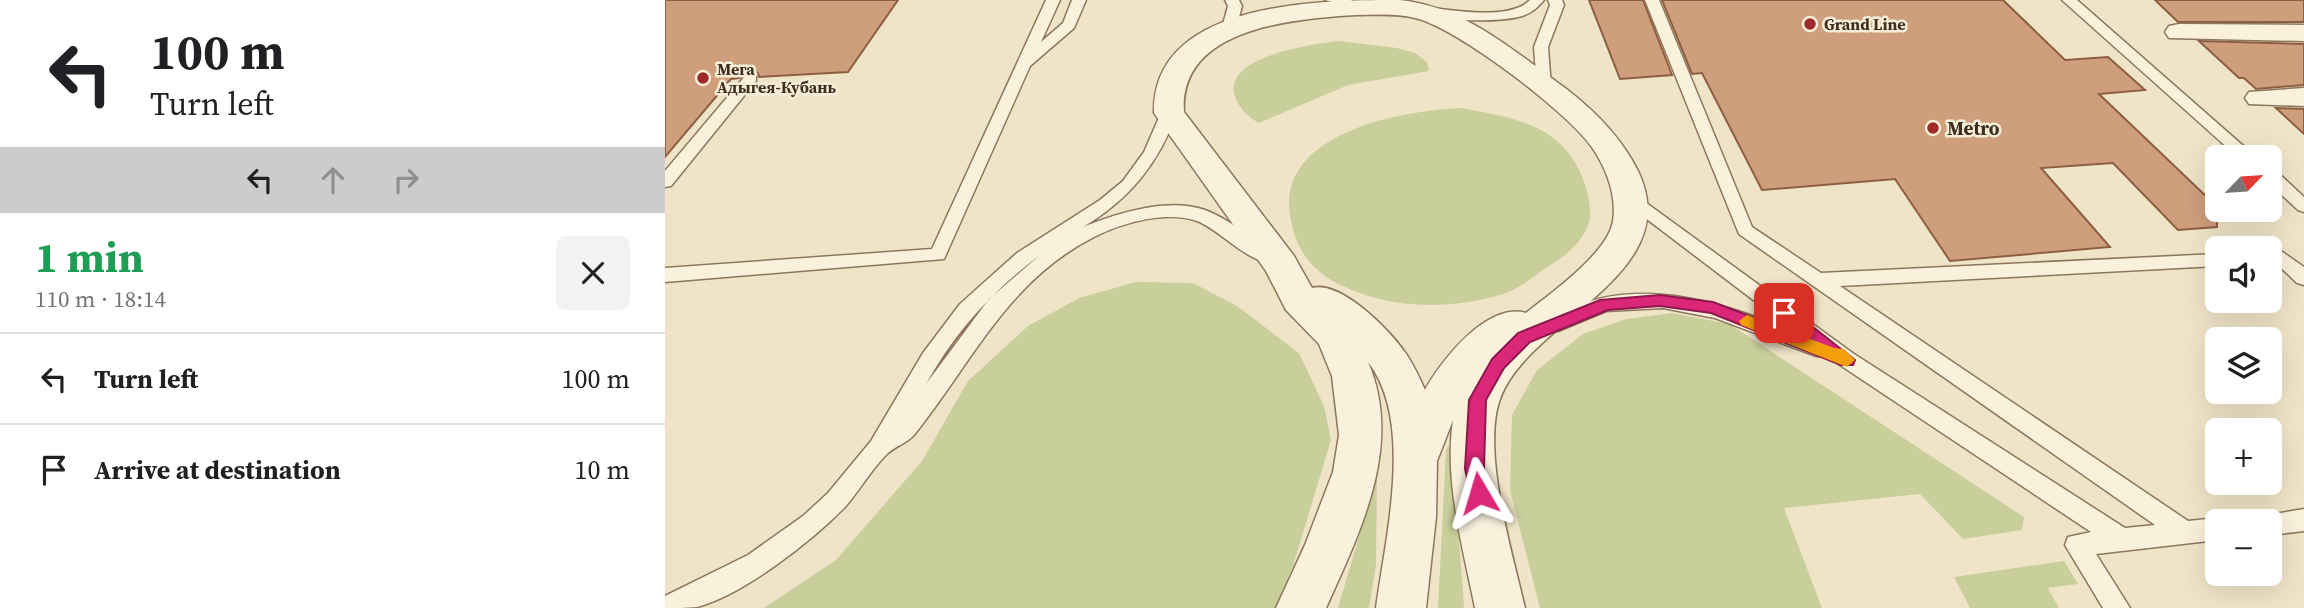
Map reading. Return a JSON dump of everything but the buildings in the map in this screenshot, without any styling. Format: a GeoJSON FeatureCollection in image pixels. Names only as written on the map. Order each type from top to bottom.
{"type":"FeatureCollection","features":[{"type":"Feature","properties":{"kind":"street"},"geometry":{"type":"LineString","coordinates":[[1301,608],[1327,551],[1356,472],[1361,435],[1353,376],[1336,336],[1300,300],[1280,265],[1170,113],[1170,86],[1183,64],[1231,14],[1273,12],[1339,1],[1369,2],[1421,11],[1462,28],[1544,87],[1588,123],[1621,170],[1632,201],[1631,224],[1622,245],[1606,265],[1498,364],[1478,400],[1475,469],[1500,608]]}},
{"type":"Feature","properties":{"kind":"street"},"geometry":{"type":"LineString","coordinates":[[2179,32],[2304,33]]}},
{"type":"Feature","properties":{"kind":"street"},"geometry":{"type":"LineString","coordinates":[[2260,98],[2304,97]]}},
{"type":"Feature","properties":{"kind":"street"},"geometry":{"type":"LineString","coordinates":[[1280,265],[1364,332],[1394,368],[1408,402],[1416,458],[1401,608]]}},
{"type":"Feature","properties":{"kind":"street"},"geometry":{"type":"LineString","coordinates":[[1416,458],[1437,402],[1463,364],[1485,342],[1574,293]]}},
{"type":"Feature","properties":{"kind":"lane"},"geometry":{"type":"LineString","coordinates":[[665,275],[938,255],[1053,0]]}},
{"type":"Feature","properties":{"kind":"lane"},"geometry":{"type":"LineString","coordinates":[[1024,65],[1069,25],[1079,0]]}},
{"type":"Feature","properties":{"kind":"lane"},"geometry":{"type":"LineString","coordinates":[[1421,11],[1495,16],[1527,10],[1537,0]]}},
{"type":"Feature","properties":{"kind":"lane"},"geometry":{"type":"LineString","coordinates":[[1544,87],[1541,47],[1557,5],[1555,0]]}},
{"type":"Feature","properties":{"kind":"lane"},"geometry":{"type":"LineString","coordinates":[[1653,0],[1745,230],[2185,532]]}},
{"type":"Feature","properties":{"kind":"lane"},"geometry":{"type":"LineString","coordinates":[[2069,0],[2234,145]]}},
{"type":"Feature","properties":{"kind":"lane"},"geometry":{"type":"LineString","coordinates":[[665,182],[751,78]]}},
{"type":"Feature","properties":{"kind":"lane"},"geometry":{"type":"LineString","coordinates":[[665,608],[740,574],[811,526],[839,497],[879,447],[943,336],[998,277],[1042,244],[1093,213],[1136,176],[1156,145],[1170,113]]}},
{"type":"Feature","properties":{"kind":"lane"},"geometry":{"type":"LineString","coordinates":[[2282,187],[2304,206]]}},
{"type":"Feature","properties":{"kind":"lane"},"geometry":{"type":"LineString","coordinates":[[1632,201],[1847,360],[2124,541]]}},
{"type":"Feature","properties":{"kind":"lane"},"geometry":{"type":"LineString","coordinates":[[879,447],[904,431],[996,304],[1049,257],[1086,233],[1117,220],[1153,212],[1200,215],[1280,265]]}},
{"type":"Feature","properties":{"kind":"lane"},"geometry":{"type":"LineString","coordinates":[[2282,258],[2304,278]]}},
{"type":"Feature","properties":{"kind":"lane"},"geometry":{"type":"LineString","coordinates":[[1818,280],[2205,261]]}},
{"type":"Feature","properties":{"kind":"lane"},"geometry":{"type":"LineString","coordinates":[[1524,338],[1606,304],[1660,300],[1713,308],[1847,360]]}},
{"type":"Feature","properties":{"kind":"lane"},"geometry":{"type":"LineString","coordinates":[[2282,523],[2304,520]]}},
{"type":"Feature","properties":{"kind":"lane"},"geometry":{"type":"LineString","coordinates":[[2117,608],[2077,545],[2205,530]]}},
{"type":"Feature","properties":{"kind":"green space"},"geometry":{"type":"Polygon","coordinates":[[[1338,41],[1397,48],[1415,53],[1427,62],[1429,71],[1348,85],[1259,123],[1240,107],[1234,85],[1241,73],[1254,63],[1271,55],[1309,45],[1338,41]]]}},
{"type":"Feature","properties":{"kind":"green space"},"geometry":{"type":"Polygon","coordinates":[[[1460,108],[1520,121],[1552,137],[1566,150],[1586,187],[1590,208],[1589,224],[1575,246],[1512,290],[1479,300],[1436,305],[1393,302],[1371,297],[1331,280],[1316,268],[1300,247],[1291,221],[1290,191],[1301,167],[1320,148],[1345,133],[1374,122],[1434,110],[1460,108]]]}},
{"type":"Feature","properties":{"kind":"green space"},"geometry":{"type":"Polygon","coordinates":[[[1136,282],[1193,283],[1237,306],[1299,353],[1324,406],[1331,440],[1293,566],[1275,608],[764,608],[836,560],[922,461],[968,381],[1028,326],[1079,298],[1136,282]]]}},
{"type":"Feature","properties":{"kind":"green space"},"geometry":{"type":"Polygon","coordinates":[[[1672,313],[1729,324],[2024,517],[2022,530],[1963,539],[1920,494],[1784,508],[1822,608],[1540,608],[1510,490],[1512,415],[1537,370],[1583,334],[1626,319],[1672,313]]]}},
{"type":"Feature","properties":{"kind":"green space"},"geometry":{"type":"Polygon","coordinates":[[[1452,440],[1464,608],[1438,608],[1446,450],[1452,440]]]}},
{"type":"Feature","properties":{"kind":"green space"},"geometry":{"type":"Polygon","coordinates":[[[1377,475],[1376,565],[1369,608],[1338,608],[1377,475]]]}},
{"type":"Feature","properties":{"kind":"green space"},"geometry":{"type":"Polygon","coordinates":[[[2064,561],[2078,584],[2048,588],[2059,608],[1970,608],[1954,577],[2064,561]]]}},
{"type":"Feature","properties":{"kind":"slow traffic"},"geometry":{"type":"LineString","coordinates":[[1747,321],[1847,360],[1838,354]]}},
{"type":"Feature","properties":{"kind":"place","name":"Grand Line"},"geometry":{"type":"Point","coordinates":[1810,24]}},
{"type":"Feature","properties":{"kind":"place","name":"Мега Адыгея-Кубань"},"geometry":{"type":"Point","coordinates":[703,78]}},
{"type":"Feature","properties":{"kind":"place","name":"Metro"},"geometry":{"type":"Point","coordinates":[1933,128]}},
{"type":"Feature","properties":{"kind":"route"},"geometry":{"type":"LineString","coordinates":[[1479,493],[1475,469],[1478,400],[1498,364],[1524,338],[1606,304],[1660,300],[1713,308],[1847,360],[1784,313]]}}]}
